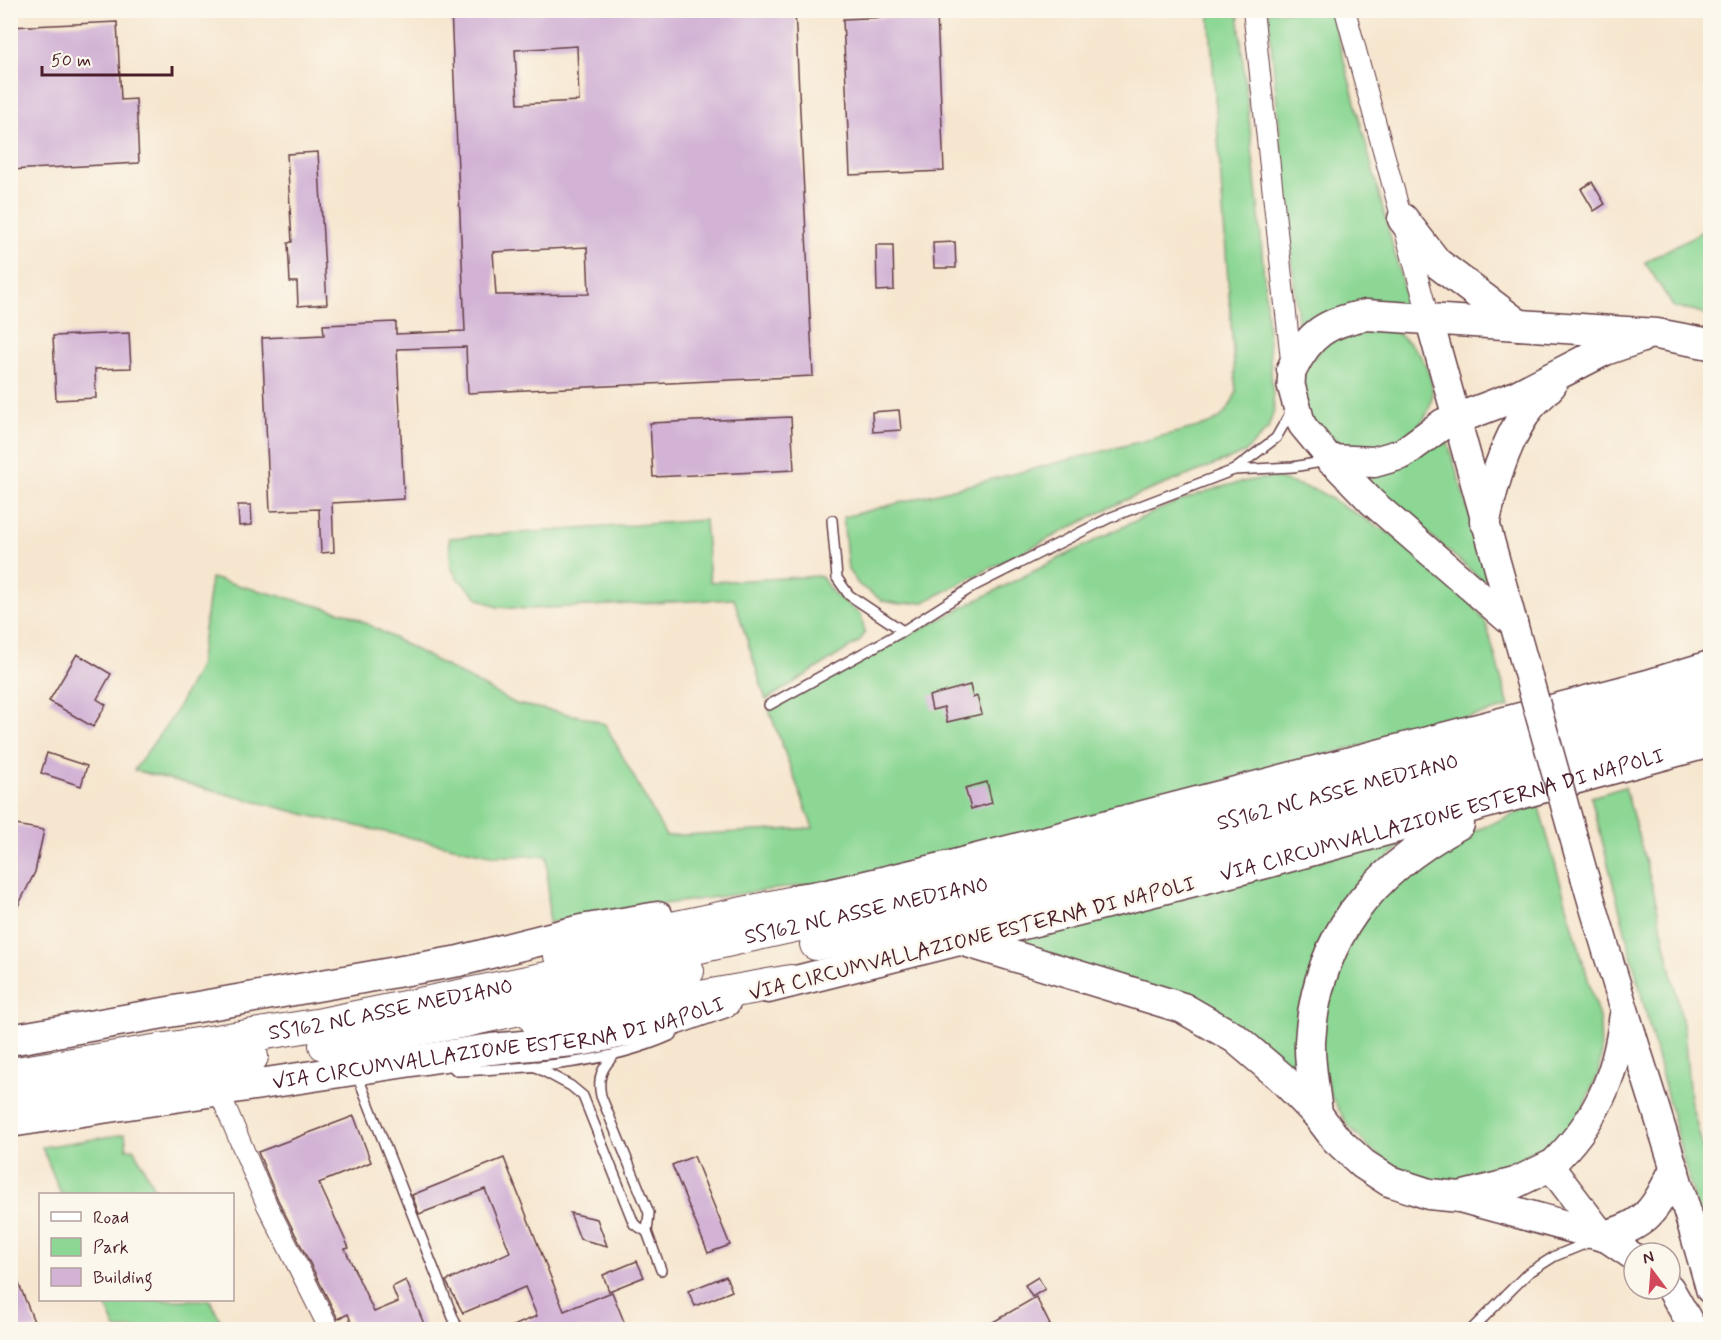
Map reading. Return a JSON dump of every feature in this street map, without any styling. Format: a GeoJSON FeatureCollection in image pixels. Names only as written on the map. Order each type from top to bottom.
{"type":"FeatureCollection","features":[{"type":"Feature","properties":{"kind":"highway","name":"SS162 NC ASSE MEDIANO"},"geometry":{"type":"LineString","coordinates":[[10,1074],[322,1024],[699,947],[986,884],[1707,673]]}},
{"type":"Feature","properties":{"kind":"highway","name":"SS162 NC ASSE MEDIANO"},"geometry":{"type":"LineString","coordinates":[[10,1096],[466,1021],[999,904],[1710,717]]}},
{"type":"Feature","properties":{"kind":"highway"},"geometry":{"type":"LineString","coordinates":[[322,1024],[630,937],[823,896]]}},
{"type":"Feature","properties":{"kind":"highway"},"geometry":{"type":"LineString","coordinates":[[466,1021],[581,1018],[791,981]]}},
{"type":"Feature","properties":{"kind":"main road"},"geometry":{"type":"LineString","coordinates":[[1403,219],[1437,263],[1519,325]]}},
{"type":"Feature","properties":{"kind":"main road"},"geometry":{"type":"LineString","coordinates":[[1514,625],[1372,502],[1331,460],[1302,425],[1291,385],[1292,369],[1302,347],[1324,328],[1344,319],[1366,315],[1657,334],[1710,344]]}},
{"type":"Feature","properties":{"kind":"main road"},"geometry":{"type":"LineString","coordinates":[[1429,319],[1623,1012],[1644,1064],[1710,1290]]}},
{"type":"Feature","properties":{"kind":"main road"},"geometry":{"type":"LineString","coordinates":[[1331,460],[1355,463],[1388,459],[1402,454],[1434,429],[1514,397],[1605,350],[1657,334]]}},
{"type":"Feature","properties":{"kind":"main road"},"geometry":{"type":"LineString","coordinates":[[1485,521],[1493,486],[1504,454],[1526,412],[1566,370]]}},
{"type":"Feature","properties":{"kind":"main road"},"geometry":{"type":"LineString","coordinates":[[10,1040],[459,961],[581,930],[699,910],[823,896],[950,866],[1707,673]]}},
{"type":"Feature","properties":{"kind":"main road","name":"VIA CIRCUMVALLAZIONE ESTERNA DI NAPOLI"},"geometry":{"type":"LineString","coordinates":[[10,1122],[354,1069],[584,1040],[662,1024],[737,1004],[791,981],[958,939],[1062,916],[1500,801],[1710,742]]}},
{"type":"Feature","properties":{"kind":"main road"},"geometry":{"type":"LineString","coordinates":[[1317,1114],[1310,1044],[1314,1000],[1331,950],[1348,920],[1391,870],[1421,845],[1500,801]]}},
{"type":"Feature","properties":{"kind":"main road"},"geometry":{"type":"LineString","coordinates":[[958,939],[1184,1008],[1235,1038],[1281,1077],[1317,1114],[1336,1139],[1363,1164],[1389,1181],[1429,1194],[1460,1197],[1603,1236],[1626,1231],[1656,1208],[1674,1171]]}},
{"type":"Feature","properties":{"kind":"main road"},"geometry":{"type":"LineString","coordinates":[[1460,1197],[1515,1183],[1550,1166],[1574,1143],[1600,1101],[1619,1053],[1623,1012]]}},
{"type":"Feature","properties":{"kind":"main road"},"geometry":{"type":"LineString","coordinates":[[1550,1166],[1603,1236],[1622,1249]]}},
{"type":"Feature","properties":{"kind":"main road"},"geometry":{"type":"LineString","coordinates":[[1678,1301],[1694,1329]]}},
{"type":"Feature","properties":{"kind":"street"},"geometry":{"type":"LineString","coordinates":[[1253,10],[1292,369]]}},
{"type":"Feature","properties":{"kind":"street"},"geometry":{"type":"LineString","coordinates":[[1345,10],[1429,319]]}},
{"type":"Feature","properties":{"kind":"street"},"geometry":{"type":"LineString","coordinates":[[218,1089],[267,1205],[330,1329]]}},
{"type":"Feature","properties":{"kind":"lane"},"geometry":{"type":"LineString","coordinates":[[1234,471],[1276,438],[1295,404]]}},
{"type":"Feature","properties":{"kind":"lane"},"geometry":{"type":"LineString","coordinates":[[769,705],[903,631],[974,586],[1108,518],[1234,471],[1293,467],[1331,460]]}},
{"type":"Feature","properties":{"kind":"lane"},"geometry":{"type":"LineString","coordinates":[[831,520],[837,578],[849,595],[903,631]]}},
{"type":"Feature","properties":{"kind":"lane"},"geometry":{"type":"LineString","coordinates":[[441,1057],[457,1071],[534,1066],[615,1054],[648,1046],[678,1032]]}},
{"type":"Feature","properties":{"kind":"lane"},"geometry":{"type":"LineString","coordinates":[[615,1054],[602,1069],[598,1082],[601,1096],[649,1213],[646,1232],[661,1270]]}},
{"type":"Feature","properties":{"kind":"lane"},"geometry":{"type":"LineString","coordinates":[[534,1066],[571,1086],[583,1096],[634,1224],[646,1232]]}},
{"type":"Feature","properties":{"kind":"lane"},"geometry":{"type":"LineString","coordinates":[[354,1069],[458,1329]]}},
{"type":"Feature","properties":{"kind":"lane"},"geometry":{"type":"LineString","coordinates":[[1471,1329],[1528,1273],[1555,1256],[1603,1236]]}},
{"type":"Feature","properties":{"kind":"green space"},"geometry":{"type":"Polygon","coordinates":[[[1209,11],[1238,11],[1260,226],[1274,410],[1268,429],[1244,453],[1123,501],[924,602],[900,604],[883,601],[859,585],[848,570],[843,517],[1206,425],[1221,417],[1231,404],[1236,393],[1209,11]]]}},
{"type":"Feature","properties":{"kind":"green space"},"geometry":{"type":"Polygon","coordinates":[[[1268,11],[1331,11],[1408,304],[1299,332],[1268,11]]]}},
{"type":"Feature","properties":{"kind":"green space"},"geometry":{"type":"Polygon","coordinates":[[[1710,227],[1710,316],[1693,310],[1674,308],[1645,262],[1710,227]]]}},
{"type":"Feature","properties":{"kind":"green space"},"geometry":{"type":"Polygon","coordinates":[[[1385,327],[1409,342],[1426,365],[1432,391],[1430,405],[1424,419],[1384,452],[1334,447],[1307,420],[1303,370],[1335,332],[1385,327]]]}},
{"type":"Feature","properties":{"kind":"green space"},"geometry":{"type":"Polygon","coordinates":[[[1446,436],[1488,577],[1482,580],[1357,472],[1446,436]]]}},
{"type":"Feature","properties":{"kind":"green space"},"geometry":{"type":"Polygon","coordinates":[[[1275,478],[1318,491],[1406,543],[1461,589],[1486,623],[1509,707],[851,879],[605,912],[549,923],[547,856],[495,856],[311,816],[134,770],[173,716],[199,667],[211,578],[349,614],[516,704],[584,717],[605,724],[666,836],[813,828],[769,710],[952,613],[1167,506],[1222,487],[1275,478]]]}},
{"type":"Feature","properties":{"kind":"green space"},"geometry":{"type":"Polygon","coordinates":[[[705,520],[710,582],[821,576],[832,592],[861,615],[865,633],[859,642],[766,700],[734,599],[526,609],[497,607],[480,599],[457,578],[451,567],[449,538],[705,520]]]}},
{"type":"Feature","properties":{"kind":"green space"},"geometry":{"type":"Polygon","coordinates":[[[1625,787],[1654,893],[1684,1029],[1690,1099],[1710,1176],[1710,1264],[1591,797],[1625,787]]]}},
{"type":"Feature","properties":{"kind":"green space"},"geometry":{"type":"Polygon","coordinates":[[[1538,804],[1600,1021],[1601,1057],[1598,1075],[1575,1124],[1536,1161],[1469,1183],[1416,1176],[1371,1150],[1347,1124],[1330,1094],[1320,1053],[1324,996],[1360,914],[1451,841],[1538,804]]]}},
{"type":"Feature","properties":{"kind":"green space"},"geometry":{"type":"Polygon","coordinates":[[[1400,839],[1405,841],[1356,890],[1304,1082],[1279,1064],[1012,943],[1015,939],[1400,839]]]}},
{"type":"Feature","properties":{"kind":"green space"},"geometry":{"type":"Polygon","coordinates":[[[125,1134],[127,1149],[134,1149],[156,1193],[61,1193],[42,1147],[125,1134]]]}},
{"type":"Feature","properties":{"kind":"green space"},"geometry":{"type":"Polygon","coordinates":[[[104,1301],[211,1301],[225,1329],[116,1329],[104,1301]]]}},
{"type":"Feature","properties":{"kind":"building"},"geometry":{"type":"Polygon","coordinates":[[[451,10],[795,10],[813,376],[468,393],[466,347],[397,349],[404,499],[332,503],[334,552],[321,553],[319,509],[270,511],[262,338],[324,335],[323,325],[396,322],[396,334],[465,331],[451,10]],[[577,46],[515,50],[518,104],[579,101],[577,46]],[[587,247],[493,252],[496,295],[589,294],[587,247]]]}},
{"type":"Feature","properties":{"kind":"building"},"geometry":{"type":"Polygon","coordinates":[[[937,15],[944,171],[850,175],[843,19],[937,15]]]}},
{"type":"Feature","properties":{"kind":"building"},"geometry":{"type":"Polygon","coordinates":[[[117,22],[121,100],[136,99],[139,163],[10,170],[10,27],[117,22]]]}},
{"type":"Feature","properties":{"kind":"building"},"geometry":{"type":"Polygon","coordinates":[[[318,152],[327,304],[298,306],[297,282],[290,282],[288,243],[292,242],[287,154],[318,152]]]}},
{"type":"Feature","properties":{"kind":"building"},"geometry":{"type":"Polygon","coordinates":[[[1592,182],[1605,204],[1594,211],[1581,189],[1592,182]]]}},
{"type":"Feature","properties":{"kind":"building"},"geometry":{"type":"Polygon","coordinates":[[[955,242],[956,268],[934,268],[933,243],[955,242]]]}},
{"type":"Feature","properties":{"kind":"building"},"geometry":{"type":"Polygon","coordinates":[[[876,245],[893,245],[894,290],[877,291],[876,245]]]}},
{"type":"Feature","properties":{"kind":"building"},"geometry":{"type":"Polygon","coordinates":[[[129,333],[131,368],[95,369],[96,398],[56,400],[53,336],[129,333]]]}},
{"type":"Feature","properties":{"kind":"building"},"geometry":{"type":"Polygon","coordinates":[[[899,410],[901,430],[873,432],[872,412],[899,410]]]}},
{"type":"Feature","properties":{"kind":"building"},"geometry":{"type":"Polygon","coordinates":[[[791,417],[794,470],[653,477],[650,423],[791,417]]]}},
{"type":"Feature","properties":{"kind":"building"},"geometry":{"type":"Polygon","coordinates":[[[238,505],[251,505],[252,525],[239,526],[238,505]]]}},
{"type":"Feature","properties":{"kind":"building"},"geometry":{"type":"Polygon","coordinates":[[[77,654],[111,674],[97,699],[106,705],[93,727],[49,701],[77,654]]]}},
{"type":"Feature","properties":{"kind":"building"},"geometry":{"type":"Polygon","coordinates":[[[970,685],[973,698],[977,696],[982,714],[947,722],[944,707],[932,710],[929,696],[970,685]]]}},
{"type":"Feature","properties":{"kind":"building"},"geometry":{"type":"Polygon","coordinates":[[[47,753],[87,766],[81,786],[41,773],[47,753]]]}},
{"type":"Feature","properties":{"kind":"building"},"geometry":{"type":"Polygon","coordinates":[[[987,782],[992,803],[971,809],[965,788],[987,782]]]}},
{"type":"Feature","properties":{"kind":"building"},"geometry":{"type":"Polygon","coordinates":[[[10,824],[44,830],[35,872],[10,922],[10,824]]]}},
{"type":"Feature","properties":{"kind":"building"},"geometry":{"type":"Polygon","coordinates":[[[354,1116],[371,1162],[319,1183],[349,1248],[345,1249],[374,1312],[398,1302],[392,1287],[406,1280],[426,1329],[354,1329],[348,1314],[338,1319],[278,1200],[258,1152],[354,1116]]]}},
{"type":"Feature","properties":{"kind":"building"},"geometry":{"type":"Polygon","coordinates":[[[694,1156],[730,1245],[708,1253],[672,1165],[694,1156]]]}},
{"type":"Feature","properties":{"kind":"building"},"geometry":{"type":"Polygon","coordinates":[[[504,1158],[564,1311],[612,1292],[627,1329],[506,1329],[537,1316],[525,1287],[463,1313],[446,1281],[510,1252],[485,1189],[419,1214],[412,1195],[504,1158]]]}},
{"type":"Feature","properties":{"kind":"building"},"geometry":{"type":"Polygon","coordinates":[[[570,1213],[597,1219],[607,1246],[580,1239],[570,1213]]]}},
{"type":"Feature","properties":{"kind":"building"},"geometry":{"type":"Polygon","coordinates":[[[637,1261],[644,1277],[609,1291],[603,1275],[637,1261]]]}},
{"type":"Feature","properties":{"kind":"building"},"geometry":{"type":"Polygon","coordinates":[[[11,1264],[37,1329],[10,1329],[11,1264]]]}},
{"type":"Feature","properties":{"kind":"building"},"geometry":{"type":"Polygon","coordinates":[[[726,1276],[732,1291],[695,1306],[688,1291],[726,1276]]]}},
{"type":"Feature","properties":{"kind":"building"},"geometry":{"type":"Polygon","coordinates":[[[1038,1277],[1045,1289],[1032,1297],[1025,1285],[1038,1277]]]}},
{"type":"Feature","properties":{"kind":"building"},"geometry":{"type":"Polygon","coordinates":[[[1036,1297],[1050,1325],[1042,1329],[981,1329],[1036,1297]]]}}]}
